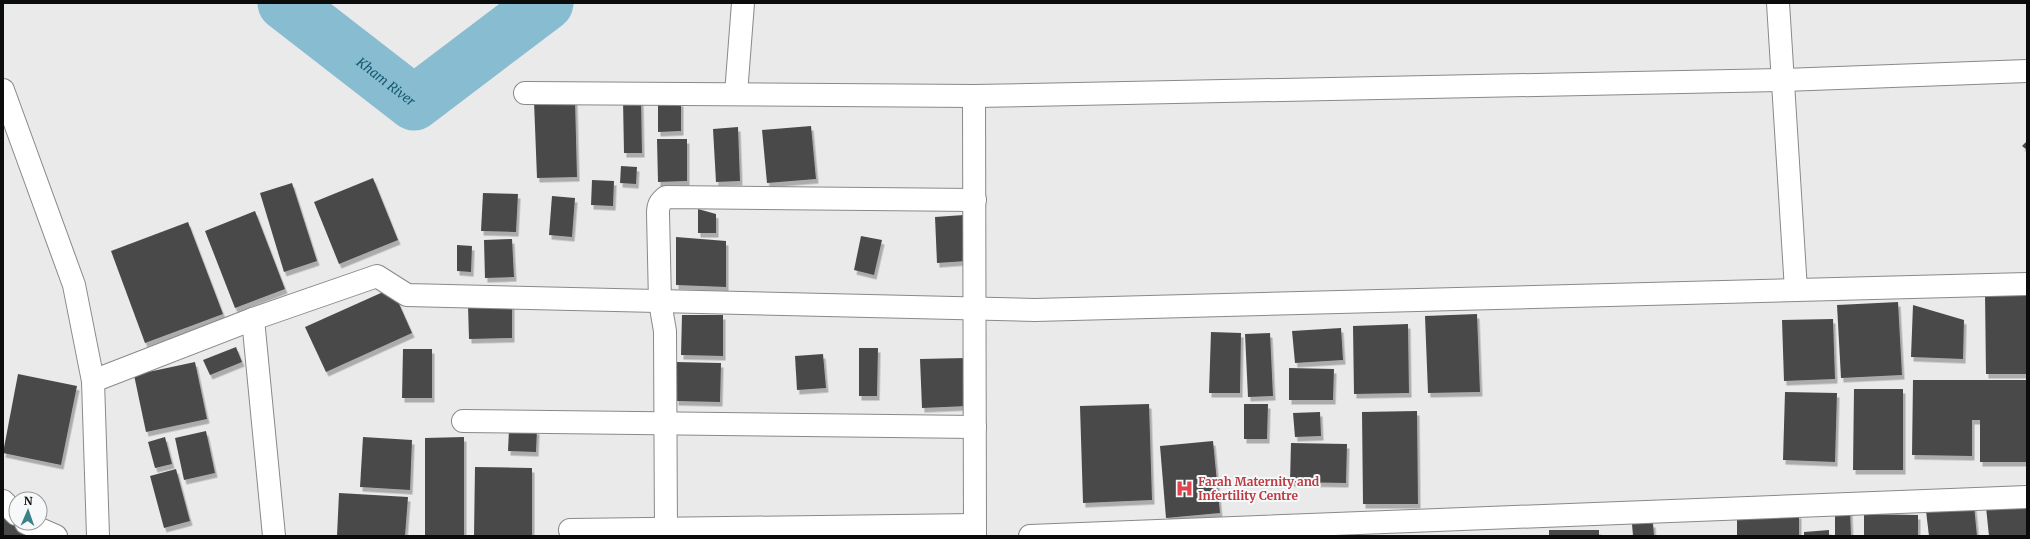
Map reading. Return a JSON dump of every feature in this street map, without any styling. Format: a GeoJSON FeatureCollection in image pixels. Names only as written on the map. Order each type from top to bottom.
{"type":"FeatureCollection","features":[{"type":"Feature","properties":{"kind":"street"},"geometry":{"type":"LineString","coordinates":[[736,94],[743,3]]}},
{"type":"Feature","properties":{"kind":"street"},"geometry":{"type":"LineString","coordinates":[[1778,3],[1796,290]]}},
{"type":"Feature","properties":{"kind":"street"},"geometry":{"type":"LineString","coordinates":[[525,93],[974,96],[1784,80],[2027,71]]}},
{"type":"Feature","properties":{"kind":"street"},"geometry":{"type":"LineString","coordinates":[[3,90],[74,286],[93,381],[98,536]]}},
{"type":"Feature","properties":{"kind":"street"},"geometry":{"type":"LineString","coordinates":[[570,530],[665,532],[975,530],[976,308],[974,96]]}},
{"type":"Feature","properties":{"kind":"street"},"geometry":{"type":"LineString","coordinates":[[665,532],[665,331],[660,302],[658,206],[666,197],[975,200]]}},
{"type":"Feature","properties":{"kind":"street"},"geometry":{"type":"LineString","coordinates":[[93,381],[253,319],[377,276],[406,295],[1035,310],[2027,284]]}},
{"type":"Feature","properties":{"kind":"street"},"geometry":{"type":"LineString","coordinates":[[253,319],[274,536]]}},
{"type":"Feature","properties":{"kind":"street"},"geometry":{"type":"LineString","coordinates":[[463,421],[975,427]]}},
{"type":"Feature","properties":{"kind":"street"},"geometry":{"type":"LineString","coordinates":[[1030,536],[2027,497]]}},
{"type":"Feature","properties":{"kind":"street"},"geometry":{"type":"LineString","coordinates":[[44,531],[56,536]]}},
{"type":"Feature","properties":{"kind":"building"},"geometry":{"type":"Polygon","coordinates":[[[575,99],[577,177],[537,178],[534,101],[575,99]]]}},
{"type":"Feature","properties":{"kind":"building"},"geometry":{"type":"Polygon","coordinates":[[[623,100],[641,100],[642,153],[624,153],[623,100]]]}},
{"type":"Feature","properties":{"kind":"building"},"geometry":{"type":"Polygon","coordinates":[[[658,102],[681,102],[681,131],[658,132],[658,102]]]}},
{"type":"Feature","properties":{"kind":"building"},"geometry":{"type":"Polygon","coordinates":[[[811,126],[816,179],[767,183],[762,130],[811,126]]]}},
{"type":"Feature","properties":{"kind":"building"},"geometry":{"type":"Polygon","coordinates":[[[738,127],[740,181],[716,182],[713,129],[738,127]]]}},
{"type":"Feature","properties":{"kind":"building"},"geometry":{"type":"Polygon","coordinates":[[[657,139],[687,139],[687,181],[658,182],[657,139]]]}},
{"type":"Feature","properties":{"kind":"building"},"geometry":{"type":"Polygon","coordinates":[[[2027,141],[2027,150],[2022,146],[2027,141]]]}},
{"type":"Feature","properties":{"kind":"building"},"geometry":{"type":"Polygon","coordinates":[[[621,166],[637,167],[636,184],[620,183],[621,166]]]}},
{"type":"Feature","properties":{"kind":"building"},"geometry":{"type":"Polygon","coordinates":[[[373,178],[398,240],[339,264],[314,202],[373,178]]]}},
{"type":"Feature","properties":{"kind":"building"},"geometry":{"type":"Polygon","coordinates":[[[592,180],[614,181],[613,206],[591,205],[592,180]]]}},
{"type":"Feature","properties":{"kind":"building"},"geometry":{"type":"Polygon","coordinates":[[[292,183],[317,261],[284,272],[260,193],[292,183]]]}},
{"type":"Feature","properties":{"kind":"building"},"geometry":{"type":"Polygon","coordinates":[[[483,193],[518,194],[516,232],[481,231],[483,193]]]}},
{"type":"Feature","properties":{"kind":"building"},"geometry":{"type":"Polygon","coordinates":[[[552,196],[575,198],[572,237],[549,235],[552,196]]]}},
{"type":"Feature","properties":{"kind":"building"},"geometry":{"type":"Polygon","coordinates":[[[698,209],[716,214],[716,233],[698,233],[698,209]]]}},
{"type":"Feature","properties":{"kind":"building"},"geometry":{"type":"Polygon","coordinates":[[[255,211],[285,289],[235,308],[205,231],[255,211]]]}},
{"type":"Feature","properties":{"kind":"building"},"geometry":{"type":"Polygon","coordinates":[[[964,215],[967,261],[937,263],[935,217],[964,215]]]}},
{"type":"Feature","properties":{"kind":"building"},"geometry":{"type":"Polygon","coordinates":[[[188,222],[223,314],[145,343],[111,251],[188,222]]]}},
{"type":"Feature","properties":{"kind":"building"},"geometry":{"type":"Polygon","coordinates":[[[861,236],[882,240],[874,275],[854,270],[861,236]]]}},
{"type":"Feature","properties":{"kind":"building"},"geometry":{"type":"Polygon","coordinates":[[[676,237],[726,241],[726,287],[676,285],[676,237]]]}},
{"type":"Feature","properties":{"kind":"building"},"geometry":{"type":"Polygon","coordinates":[[[512,239],[514,277],[485,278],[484,240],[512,239]]]}},
{"type":"Feature","properties":{"kind":"building"},"geometry":{"type":"Polygon","coordinates":[[[457,245],[472,246],[471,272],[457,271],[457,245]]]}},
{"type":"Feature","properties":{"kind":"building"},"geometry":{"type":"Polygon","coordinates":[[[392,288],[412,333],[326,372],[305,327],[392,288]]]}},
{"type":"Feature","properties":{"kind":"building"},"geometry":{"type":"Polygon","coordinates":[[[2027,292],[2027,374],[1986,374],[1985,293],[2027,292]]]}},
{"type":"Feature","properties":{"kind":"building"},"geometry":{"type":"Polygon","coordinates":[[[1898,302],[1902,375],[1841,378],[1837,305],[1898,302]]]}},
{"type":"Feature","properties":{"kind":"building"},"geometry":{"type":"Polygon","coordinates":[[[512,304],[512,338],[469,339],[468,305],[512,304]]]}},
{"type":"Feature","properties":{"kind":"building"},"geometry":{"type":"Polygon","coordinates":[[[1913,305],[1964,320],[1963,359],[1911,357],[1913,305]]]}},
{"type":"Feature","properties":{"kind":"building"},"geometry":{"type":"Polygon","coordinates":[[[1477,314],[1480,392],[1428,393],[1425,316],[1477,314]]]}},
{"type":"Feature","properties":{"kind":"building"},"geometry":{"type":"Polygon","coordinates":[[[682,315],[723,315],[723,356],[681,355],[682,315]]]}},
{"type":"Feature","properties":{"kind":"building"},"geometry":{"type":"Polygon","coordinates":[[[1833,319],[1835,379],[1784,381],[1782,320],[1833,319]]]}},
{"type":"Feature","properties":{"kind":"building"},"geometry":{"type":"Polygon","coordinates":[[[1408,324],[1409,393],[1354,394],[1353,326],[1408,324]]]}},
{"type":"Feature","properties":{"kind":"building"},"geometry":{"type":"Polygon","coordinates":[[[1341,328],[1343,360],[1295,363],[1292,331],[1341,328]]]}},
{"type":"Feature","properties":{"kind":"building"},"geometry":{"type":"Polygon","coordinates":[[[1211,332],[1241,333],[1240,393],[1209,393],[1211,332]]]}},
{"type":"Feature","properties":{"kind":"building"},"geometry":{"type":"Polygon","coordinates":[[[1270,333],[1273,396],[1248,397],[1245,334],[1270,333]]]}},
{"type":"Feature","properties":{"kind":"building"},"geometry":{"type":"Polygon","coordinates":[[[236,347],[242,362],[210,375],[203,360],[236,347]]]}},
{"type":"Feature","properties":{"kind":"building"},"geometry":{"type":"Polygon","coordinates":[[[859,348],[878,348],[877,396],[859,396],[859,348]]]}},
{"type":"Feature","properties":{"kind":"building"},"geometry":{"type":"Polygon","coordinates":[[[403,349],[432,349],[432,398],[402,398],[403,349]]]}},
{"type":"Feature","properties":{"kind":"building"},"geometry":{"type":"Polygon","coordinates":[[[823,354],[826,388],[797,390],[795,356],[823,354]]]}},
{"type":"Feature","properties":{"kind":"building"},"geometry":{"type":"Polygon","coordinates":[[[966,358],[968,406],[922,408],[920,359],[966,358]]]}},
{"type":"Feature","properties":{"kind":"building"},"geometry":{"type":"Polygon","coordinates":[[[195,362],[207,419],[146,432],[134,375],[195,362]]]}},
{"type":"Feature","properties":{"kind":"building"},"geometry":{"type":"Polygon","coordinates":[[[676,362],[721,363],[720,402],[676,401],[676,362]]]}},
{"type":"Feature","properties":{"kind":"building"},"geometry":{"type":"Polygon","coordinates":[[[1289,368],[1334,369],[1333,400],[1289,400],[1289,368]]]}},
{"type":"Feature","properties":{"kind":"building"},"geometry":{"type":"Polygon","coordinates":[[[18,374],[77,386],[61,465],[3,453],[18,374]]]}},
{"type":"Feature","properties":{"kind":"building"},"geometry":{"type":"Polygon","coordinates":[[[1913,380],[2027,380],[2027,462],[1980,462],[1980,420],[1972,420],[1972,456],[1912,455],[1913,380]]]}},
{"type":"Feature","properties":{"kind":"building"},"geometry":{"type":"Polygon","coordinates":[[[1854,389],[1903,389],[1903,470],[1853,470],[1854,389]]]}},
{"type":"Feature","properties":{"kind":"building"},"geometry":{"type":"Polygon","coordinates":[[[1785,392],[1837,393],[1835,462],[1783,460],[1785,392]]]}},
{"type":"Feature","properties":{"kind":"building"},"geometry":{"type":"Polygon","coordinates":[[[1149,404],[1152,500],[1083,503],[1080,406],[1149,404]]]}},
{"type":"Feature","properties":{"kind":"building"},"geometry":{"type":"Polygon","coordinates":[[[1244,404],[1268,404],[1267,439],[1244,439],[1244,404]]]}},
{"type":"Feature","properties":{"kind":"building"},"geometry":{"type":"Polygon","coordinates":[[[1417,411],[1418,504],[1363,504],[1362,412],[1417,411]]]}},
{"type":"Feature","properties":{"kind":"building"},"geometry":{"type":"Polygon","coordinates":[[[1320,412],[1321,436],[1295,437],[1293,413],[1320,412]]]}},
{"type":"Feature","properties":{"kind":"building"},"geometry":{"type":"Polygon","coordinates":[[[509,430],[537,430],[536,452],[508,451],[509,430]]]}},
{"type":"Feature","properties":{"kind":"building"},"geometry":{"type":"Polygon","coordinates":[[[206,431],[215,473],[184,480],[175,438],[206,431]]]}},
{"type":"Feature","properties":{"kind":"building"},"geometry":{"type":"Polygon","coordinates":[[[165,437],[172,464],[155,468],[148,442],[165,437]]]}},
{"type":"Feature","properties":{"kind":"building"},"geometry":{"type":"Polygon","coordinates":[[[363,437],[412,440],[410,490],[360,487],[363,437]]]}},
{"type":"Feature","properties":{"kind":"building"},"geometry":{"type":"Polygon","coordinates":[[[464,437],[464,536],[425,536],[425,438],[464,437]]]}},
{"type":"Feature","properties":{"kind":"building"},"geometry":{"type":"Polygon","coordinates":[[[1213,441],[1220,513],[1166,518],[1160,446],[1213,441]]]}},
{"type":"Feature","properties":{"kind":"building"},"geometry":{"type":"Polygon","coordinates":[[[1291,443],[1347,444],[1346,483],[1290,482],[1291,443]]]}},
{"type":"Feature","properties":{"kind":"building"},"geometry":{"type":"Polygon","coordinates":[[[475,467],[532,468],[532,536],[474,536],[475,467]]]}},
{"type":"Feature","properties":{"kind":"building"},"geometry":{"type":"Polygon","coordinates":[[[176,469],[190,521],[164,528],[150,476],[176,469]]]}},
{"type":"Feature","properties":{"kind":"building"},"geometry":{"type":"Polygon","coordinates":[[[339,493],[408,497],[405,536],[337,536],[339,493]]]}},
{"type":"Feature","properties":{"kind":"building"},"geometry":{"type":"Polygon","coordinates":[[[2027,504],[2027,536],[1989,536],[1986,507],[2027,504]]]}},
{"type":"Feature","properties":{"kind":"building"},"geometry":{"type":"Polygon","coordinates":[[[1974,506],[1977,536],[1929,536],[1926,511],[1974,506]]]}},
{"type":"Feature","properties":{"kind":"building"},"geometry":{"type":"Polygon","coordinates":[[[1835,510],[1850,510],[1851,536],[1835,536],[1835,510]]]}},
{"type":"Feature","properties":{"kind":"building"},"geometry":{"type":"Polygon","coordinates":[[[3,512],[8,516],[8,531],[28,531],[34,536],[3,536],[3,512]]]}},
{"type":"Feature","properties":{"kind":"building"},"geometry":{"type":"Polygon","coordinates":[[[1799,514],[1799,536],[1737,536],[1737,515],[1799,514]]]}},
{"type":"Feature","properties":{"kind":"building"},"geometry":{"type":"Polygon","coordinates":[[[1864,514],[1918,515],[1918,536],[1864,536],[1864,514]]]}},
{"type":"Feature","properties":{"kind":"building"},"geometry":{"type":"Polygon","coordinates":[[[1653,523],[1654,536],[1633,536],[1632,524],[1653,523]]]}},
{"type":"Feature","properties":{"kind":"building"},"geometry":{"type":"Polygon","coordinates":[[[1549,530],[1599,530],[1599,536],[1549,536],[1549,530]]]}},
{"type":"Feature","properties":{"kind":"building"},"geometry":{"type":"Polygon","coordinates":[[[1829,530],[1829,536],[1804,536],[1804,532],[1829,530]]]}},
{"type":"Feature","properties":{"kind":"waterway","name":"Kham River"},"geometry":{"type":"LineString","coordinates":[[285,3],[414,103],[546,3]]}},
{"type":"Feature","properties":{"kind":"place","name":"Farah Maternity and Infertility Centre"},"geometry":{"type":"Point","coordinates":[1185,488]}}]}
